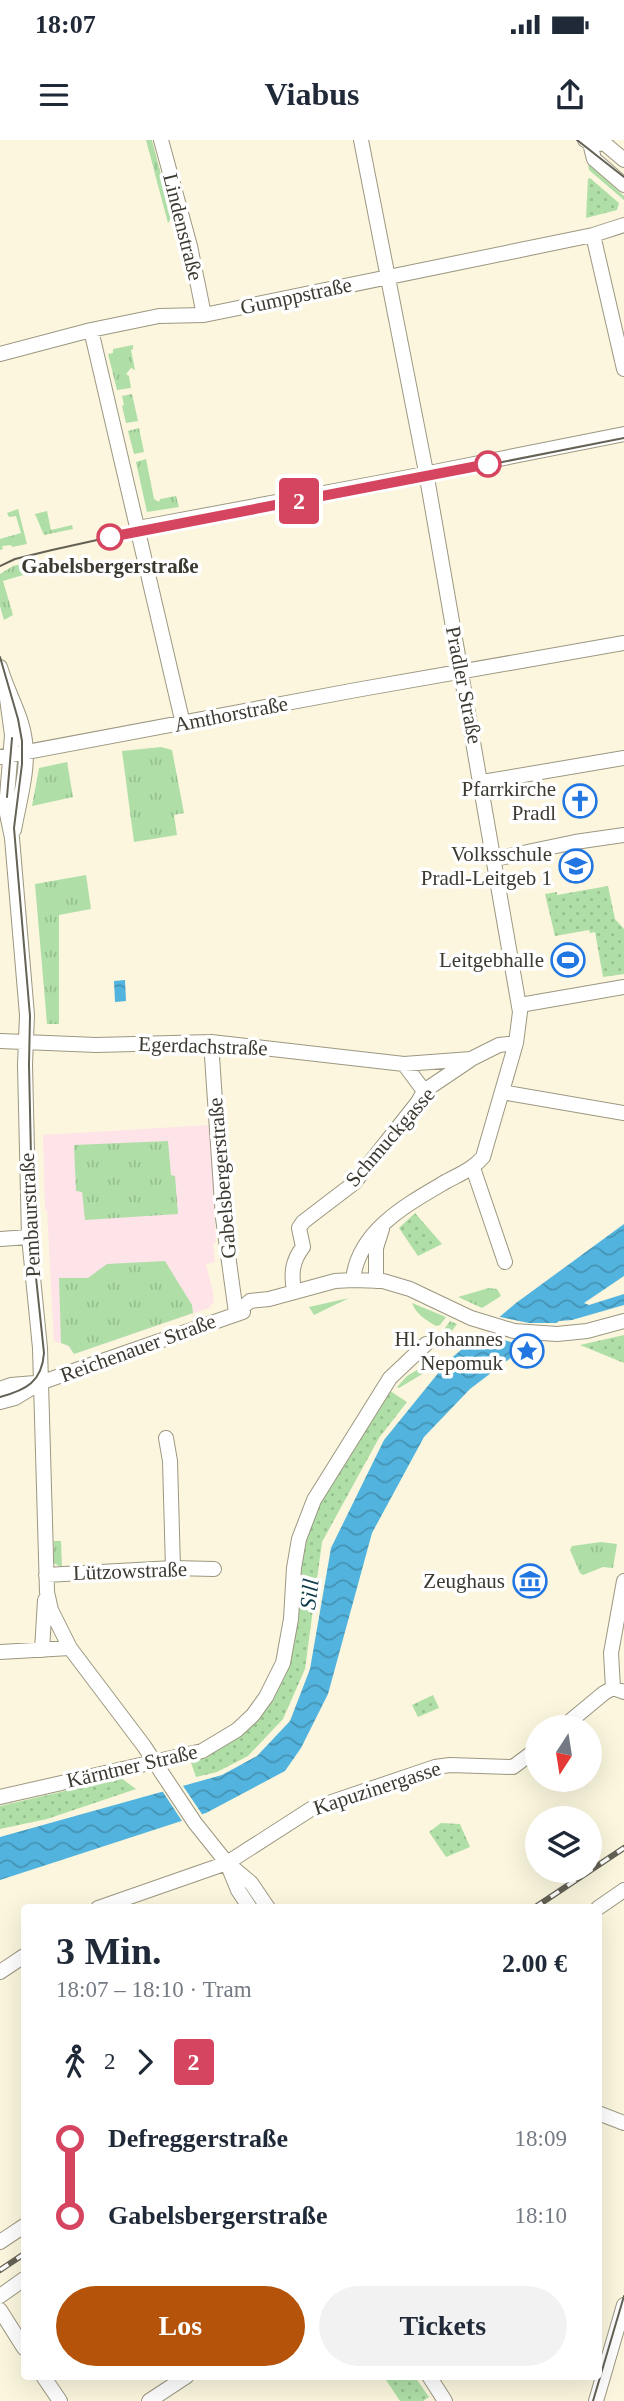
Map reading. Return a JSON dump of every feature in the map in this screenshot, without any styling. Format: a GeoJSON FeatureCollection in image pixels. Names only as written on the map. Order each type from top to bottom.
{"type":"FeatureCollection","features":[{"type":"Feature","properties":{"kind":"street","name":"Lindenstraße"},"geometry":{"type":"LineString","coordinates":[[161,140],[190,247],[204,315]]}},
{"type":"Feature","properties":{"kind":"street","name":"Pradler Straße"},"geometry":{"type":"LineString","coordinates":[[360,140],[426,474],[520,1005],[516,1044],[485,1153],[473,1168]]}},
{"type":"Feature","properties":{"kind":"street"},"geometry":{"type":"LineString","coordinates":[[624,160],[605,144],[588,142],[594,159],[624,185]]}},
{"type":"Feature","properties":{"kind":"street","name":"Gumppstraße"},"geometry":{"type":"LineString","coordinates":[[0,354],[91,330],[159,316],[204,315],[593,235],[624,225]]}},
{"type":"Feature","properties":{"kind":"street","name":"Gumppstraße"},"geometry":{"type":"LineString","coordinates":[[593,235],[624,233]]}},
{"type":"Feature","properties":{"kind":"street"},"geometry":{"type":"LineString","coordinates":[[593,235],[624,369]]}},
{"type":"Feature","properties":{"kind":"street"},"geometry":{"type":"LineString","coordinates":[[91,330],[183,724]]}},
{"type":"Feature","properties":{"kind":"street"},"geometry":{"type":"LineString","coordinates":[[138,528],[624,434]]}},
{"type":"Feature","properties":{"kind":"street","name":"Amthorstraße"},"geometry":{"type":"LineString","coordinates":[[12,756],[624,643]]}},
{"type":"Feature","properties":{"kind":"street","name":"Pembaurstraße"},"geometry":{"type":"LineString","coordinates":[[0,667],[12,735],[6,796],[27,1015],[29,1237],[40,1348],[47,1592],[42,1650]]}},
{"type":"Feature","properties":{"kind":"street"},"geometry":{"type":"LineString","coordinates":[[482,782],[624,758]]}},
{"type":"Feature","properties":{"kind":"street"},"geometry":{"type":"LineString","coordinates":[[495,859],[624,835]]}},
{"type":"Feature","properties":{"kind":"street"},"geometry":{"type":"LineString","coordinates":[[520,1005],[624,987]]}},
{"type":"Feature","properties":{"kind":"street","name":"Egerdachstraße"},"geometry":{"type":"LineString","coordinates":[[0,1041],[96,1045],[211,1042],[404,1064],[471,1059],[499,1045],[516,1044]]}},
{"type":"Feature","properties":{"kind":"street","name":"Gabelsbergerstraße"},"geometry":{"type":"LineString","coordinates":[[211,1042],[223,1218],[236,1313]]}},
{"type":"Feature","properties":{"kind":"street","name":"Schmuckgasse"},"geometry":{"type":"LineString","coordinates":[[294,1291],[292,1275],[296,1256],[303,1247],[299,1228],[303,1222],[354,1183],[424,1091],[471,1059]]}},
{"type":"Feature","properties":{"kind":"street"},"geometry":{"type":"LineString","coordinates":[[404,1064],[424,1091]]}},
{"type":"Feature","properties":{"kind":"street"},"geometry":{"type":"LineString","coordinates":[[502,1092],[624,1113]]}},
{"type":"Feature","properties":{"kind":"street"},"geometry":{"type":"LineString","coordinates":[[353,1280],[359,1253],[384,1224],[418,1198],[473,1168],[505,1262]]}},
{"type":"Feature","properties":{"kind":"street"},"geometry":{"type":"LineString","coordinates":[[376,1281],[376,1248],[384,1224]]}},
{"type":"Feature","properties":{"kind":"street"},"geometry":{"type":"LineString","coordinates":[[0,1239],[29,1237]]}},
{"type":"Feature","properties":{"kind":"street","name":"Reichenauer Straße"},"geometry":{"type":"LineString","coordinates":[[0,1402],[15,1398],[40,1383],[236,1313],[253,1310],[269,1299],[335,1282],[376,1281],[410,1289],[460,1313],[505,1329],[528,1333],[587,1331],[624,1321]]}},
{"type":"Feature","properties":{"kind":"street","name":"Kärntner Straße"},"geometry":{"type":"LineString","coordinates":[[0,1797],[204,1750],[237,1730],[253,1715],[276,1679],[287,1648],[298,1549],[314,1500],[390,1378],[426,1344]]}},
{"type":"Feature","properties":{"kind":"street","name":"Reichenauer Straße"},"geometry":{"type":"LineString","coordinates":[[0,1390],[11,1385],[40,1383]]}},
{"type":"Feature","properties":{"kind":"street"},"geometry":{"type":"LineString","coordinates":[[166,1438],[170,1461],[173,1568]]}},
{"type":"Feature","properties":{"kind":"street","name":"Lützowstraße"},"geometry":{"type":"LineString","coordinates":[[46,1575],[173,1568],[214,1569]]}},
{"type":"Feature","properties":{"kind":"street"},"geometry":{"type":"LineString","coordinates":[[577,1715],[604,1693],[618,1690],[611,1653],[623,1589]]}},
{"type":"Feature","properties":{"kind":"street","name":"Pembaurstraße"},"geometry":{"type":"LineString","coordinates":[[47,1592],[51,1610],[71,1648],[195,1823],[227,1863]]}},
{"type":"Feature","properties":{"kind":"street"},"geometry":{"type":"LineString","coordinates":[[0,1652],[71,1648]]}},
{"type":"Feature","properties":{"kind":"street","name":"Kapuzinergasse"},"geometry":{"type":"LineString","coordinates":[[109,1904],[227,1863],[311,1808],[435,1767],[513,1767],[525,1758]]}},
{"type":"Feature","properties":{"kind":"street"},"geometry":{"type":"LineString","coordinates":[[227,1863],[238,1890],[247,1904]]}},
{"type":"Feature","properties":{"kind":"street"},"geometry":{"type":"LineString","coordinates":[[227,1863],[251,1883],[265,1904]]}},
{"type":"Feature","properties":{"kind":"street"},"geometry":{"type":"LineString","coordinates":[[602,1905],[624,1890]]}},
{"type":"Feature","properties":{"kind":"street"},"geometry":{"type":"LineString","coordinates":[[0,1972],[21,1958]]}},
{"type":"Feature","properties":{"kind":"street"},"geometry":{"type":"LineString","coordinates":[[602,2115],[624,2123]]}},
{"type":"Feature","properties":{"kind":"street"},"geometry":{"type":"LineString","coordinates":[[0,2242],[21,2228]]}},
{"type":"Feature","properties":{"kind":"street"},"geometry":{"type":"LineString","coordinates":[[0,2296],[21,2281]]}},
{"type":"Feature","properties":{"kind":"street"},"geometry":{"type":"LineString","coordinates":[[596,2401],[620,2335],[624,2305]]}},
{"type":"Feature","properties":{"kind":"street"},"geometry":{"type":"LineString","coordinates":[[0,2310],[21,2343]]}},
{"type":"Feature","properties":{"kind":"street"},"geometry":{"type":"LineString","coordinates":[[46,2380],[60,2401]]}},
{"type":"Feature","properties":{"kind":"street"},"geometry":{"type":"LineString","coordinates":[[149,2401],[181,2380]]}},
{"type":"Feature","properties":{"kind":"street"},"geometry":{"type":"LineString","coordinates":[[431,2380],[443,2400]]}},
{"type":"Feature","properties":{"kind":"shaded area"},"geometry":{"type":"Polygon","coordinates":[[[210,1125],[216,1242],[213,1244],[215,1262],[206,1264],[214,1301],[209,1308],[74,1354],[66,1344],[54,1342],[43,1135],[210,1125]]]}},
{"type":"Feature","properties":{"kind":"green space"},"geometry":{"type":"Polygon","coordinates":[[[146,140],[152,140],[172,217],[168,223],[146,140]]]}},
{"type":"Feature","properties":{"kind":"green space"},"geometry":{"type":"Polygon","coordinates":[[[588,164],[624,196],[624,200],[589,170],[588,164]]]}},
{"type":"Feature","properties":{"kind":"green space"},"geometry":{"type":"Polygon","coordinates":[[[590,178],[619,203],[617,210],[586,218],[590,178]]]}},
{"type":"Feature","properties":{"kind":"green space"},"geometry":{"type":"Polygon","coordinates":[[[133,345],[131,350],[135,370],[131,368],[126,374],[129,376],[131,388],[117,390],[108,354],[113,353],[113,349],[133,345]]]}},
{"type":"Feature","properties":{"kind":"green space"},"geometry":{"type":"Polygon","coordinates":[[[132,394],[138,421],[126,423],[122,396],[132,394]]]}},
{"type":"Feature","properties":{"kind":"green space"},"geometry":{"type":"Polygon","coordinates":[[[139,428],[144,452],[134,454],[128,431],[139,428]]]}},
{"type":"Feature","properties":{"kind":"green space"},"geometry":{"type":"Polygon","coordinates":[[[146,459],[154,499],[159,502],[160,499],[176,496],[179,507],[147,512],[136,462],[146,459]]]}},
{"type":"Feature","properties":{"kind":"green space"},"geometry":{"type":"Polygon","coordinates":[[[18,509],[27,544],[2,546],[3,549],[0,550],[0,539],[21,533],[16,516],[9,517],[7,513],[18,509]]]}},
{"type":"Feature","properties":{"kind":"green space"},"geometry":{"type":"Polygon","coordinates":[[[47,511],[51,530],[72,525],[73,529],[44,535],[35,514],[47,511]]]}},
{"type":"Feature","properties":{"kind":"green space"},"geometry":{"type":"Polygon","coordinates":[[[25,563],[31,565],[33,572],[3,581],[13,615],[4,620],[0,606],[0,574],[25,563]]]}},
{"type":"Feature","properties":{"kind":"green space"},"geometry":{"type":"Polygon","coordinates":[[[161,747],[172,750],[184,813],[174,815],[177,835],[134,842],[122,751],[161,747]]]}},
{"type":"Feature","properties":{"kind":"green space"},"geometry":{"type":"Polygon","coordinates":[[[67,762],[73,797],[32,806],[39,768],[67,762]]]}},
{"type":"Feature","properties":{"kind":"green space"},"geometry":{"type":"Polygon","coordinates":[[[86,875],[91,909],[59,915],[59,1024],[47,1024],[35,884],[86,875]]]}},
{"type":"Feature","properties":{"kind":"green space"},"geometry":{"type":"Polygon","coordinates":[[[608,886],[615,919],[624,929],[624,974],[603,977],[595,932],[590,933],[589,930],[555,936],[545,894],[557,892],[557,895],[608,886]]]}},
{"type":"Feature","properties":{"kind":"green space"},"geometry":{"type":"Polygon","coordinates":[[[168,1141],[171,1175],[175,1176],[178,1214],[85,1220],[82,1192],[76,1191],[74,1145],[168,1141]]]}},
{"type":"Feature","properties":{"kind":"green space"},"geometry":{"type":"Polygon","coordinates":[[[415,1213],[442,1244],[418,1256],[399,1228],[415,1213]]]}},
{"type":"Feature","properties":{"kind":"green space"},"geometry":{"type":"Polygon","coordinates":[[[165,1261],[192,1305],[193,1313],[74,1354],[69,1346],[61,1343],[59,1278],[88,1278],[107,1264],[165,1261]]]}},
{"type":"Feature","properties":{"kind":"green space"},"geometry":{"type":"Polygon","coordinates":[[[489,1288],[497,1289],[501,1296],[482,1308],[458,1297],[489,1288]]]}},
{"type":"Feature","properties":{"kind":"green space"},"geometry":{"type":"Polygon","coordinates":[[[349,1298],[314,1315],[309,1307],[349,1298]]]}},
{"type":"Feature","properties":{"kind":"green space"},"geometry":{"type":"Polygon","coordinates":[[[412,1303],[446,1317],[436,1326],[419,1314],[412,1303]]]}},
{"type":"Feature","properties":{"kind":"green space"},"geometry":{"type":"Polygon","coordinates":[[[450,1321],[457,1324],[439,1348],[434,1343],[450,1321]]]}},
{"type":"Feature","properties":{"kind":"green space"},"geometry":{"type":"Polygon","coordinates":[[[624,1335],[624,1363],[580,1345],[624,1335]]]}},
{"type":"Feature","properties":{"kind":"green space"},"geometry":{"type":"Polygon","coordinates":[[[430,1362],[433,1364],[424,1373],[397,1387],[407,1376],[430,1362]]]}},
{"type":"Feature","properties":{"kind":"green space"},"geometry":{"type":"Polygon","coordinates":[[[387,1389],[407,1402],[379,1438],[322,1542],[305,1669],[283,1719],[248,1756],[217,1772],[196,1777],[190,1760],[207,1756],[281,1680],[304,1539],[315,1505],[387,1389]]]}},
{"type":"Feature","properties":{"kind":"green space"},"geometry":{"type":"Polygon","coordinates":[[[54,1541],[61,1541],[62,1568],[54,1563],[54,1541]]]}},
{"type":"Feature","properties":{"kind":"green space"},"geometry":{"type":"Polygon","coordinates":[[[601,1542],[617,1544],[613,1568],[603,1567],[583,1575],[570,1550],[572,1546],[601,1542]]]}},
{"type":"Feature","properties":{"kind":"green space"},"geometry":{"type":"Polygon","coordinates":[[[433,1695],[439,1708],[418,1717],[412,1705],[433,1695]]]}},
{"type":"Feature","properties":{"kind":"green space"},"geometry":{"type":"Polygon","coordinates":[[[121,1778],[136,1789],[47,1819],[0,1829],[0,1806],[121,1778]]]}},
{"type":"Feature","properties":{"kind":"green space"},"geometry":{"type":"Polygon","coordinates":[[[441,1823],[460,1824],[470,1847],[446,1857],[429,1832],[441,1823]]]}},
{"type":"Feature","properties":{"kind":"green space"},"geometry":{"type":"Polygon","coordinates":[[[386,2380],[417,2380],[429,2397],[423,2401],[400,2401],[386,2380]]]}},
{"type":"Feature","properties":{"kind":"water"},"geometry":{"type":"Polygon","coordinates":[[[125,980],[126,1001],[115,1002],[114,981],[125,980]]]}},
{"type":"Feature","properties":{"kind":"water"},"geometry":{"type":"Polygon","coordinates":[[[624,1224],[624,1276],[584,1303],[589,1305],[624,1294],[624,1305],[572,1320],[559,1321],[470,1389],[424,1437],[372,1533],[328,1694],[301,1748],[285,1771],[206,1813],[0,1880],[0,1837],[222,1775],[257,1756],[290,1721],[310,1669],[331,1548],[384,1440],[448,1361],[516,1303],[624,1224]]]}},
{"type":"Feature","properties":{"kind":"pier"},"geometry":{"type":"Polygon","coordinates":[[[495,1316],[529,1323],[565,1323],[526,1350],[518,1344],[476,1332],[495,1316]]]}},
{"type":"Feature","properties":{"kind":"pier"},"geometry":{"type":"Polygon","coordinates":[[[181,1783],[204,1817],[184,1824],[161,1789],[181,1783]]]}},
{"type":"Feature","properties":{"kind":"tram line"},"geometry":{"type":"LineString","coordinates":[[577,140],[624,177]]}},
{"type":"Feature","properties":{"kind":"tram line"},"geometry":{"type":"LineString","coordinates":[[0,566],[15,559],[151,528],[624,438]]}},
{"type":"Feature","properties":{"kind":"tram line","name":"2"},"geometry":{"type":"LineString","coordinates":[[110,537],[488,464]]}},
{"type":"Feature","properties":{"kind":"tram line"},"geometry":{"type":"LineString","coordinates":[[0,657],[22,741],[22,764],[14,828],[30,1016],[33,1249],[44,1353],[36,1378],[25,1388],[0,1397]]}},
{"type":"Feature","properties":{"kind":"tram line"},"geometry":{"type":"LineString","coordinates":[[7,797],[12,738]]}},
{"type":"Feature","properties":{"kind":"tram line"},"geometry":{"type":"LineString","coordinates":[[602,2371],[624,2296]]}},
{"type":"Feature","properties":{"kind":"tram line"},"geometry":{"type":"LineString","coordinates":[[593,2401],[599,2380]]}},
{"type":"Feature","properties":{"kind":"railway"},"geometry":{"type":"LineString","coordinates":[[540,1904],[624,1848]]}},
{"type":"Feature","properties":{"kind":"railway"},"geometry":{"type":"LineString","coordinates":[[0,2270],[21,2256]]}},
{"type":"Feature","properties":{"kind":"place","name":"Gabelsbergerstraße"},"geometry":{"type":"Point","coordinates":[110,537]}},
{"type":"Feature","properties":{"kind":"place","name":"Pfarrkirche Pradl"},"geometry":{"type":"Point","coordinates":[580,801]}},
{"type":"Feature","properties":{"kind":"place","name":"Volksschule Pradl-Leitgeb 1"},"geometry":{"type":"Point","coordinates":[576,866]}},
{"type":"Feature","properties":{"kind":"place","name":"Leitgebhalle"},"geometry":{"type":"Point","coordinates":[568,960]}},
{"type":"Feature","properties":{"kind":"place","name":"Hl. Johannes Nepomuk"},"geometry":{"type":"Point","coordinates":[527,1351]}},
{"type":"Feature","properties":{"kind":"place","name":"Zeughaus"},"geometry":{"type":"Point","coordinates":[530,1581]}},
{"type":"Feature","properties":{"kind":"water label","name":"Sill"},"geometry":{"type":"Point","coordinates":[309,1594]}}]}
